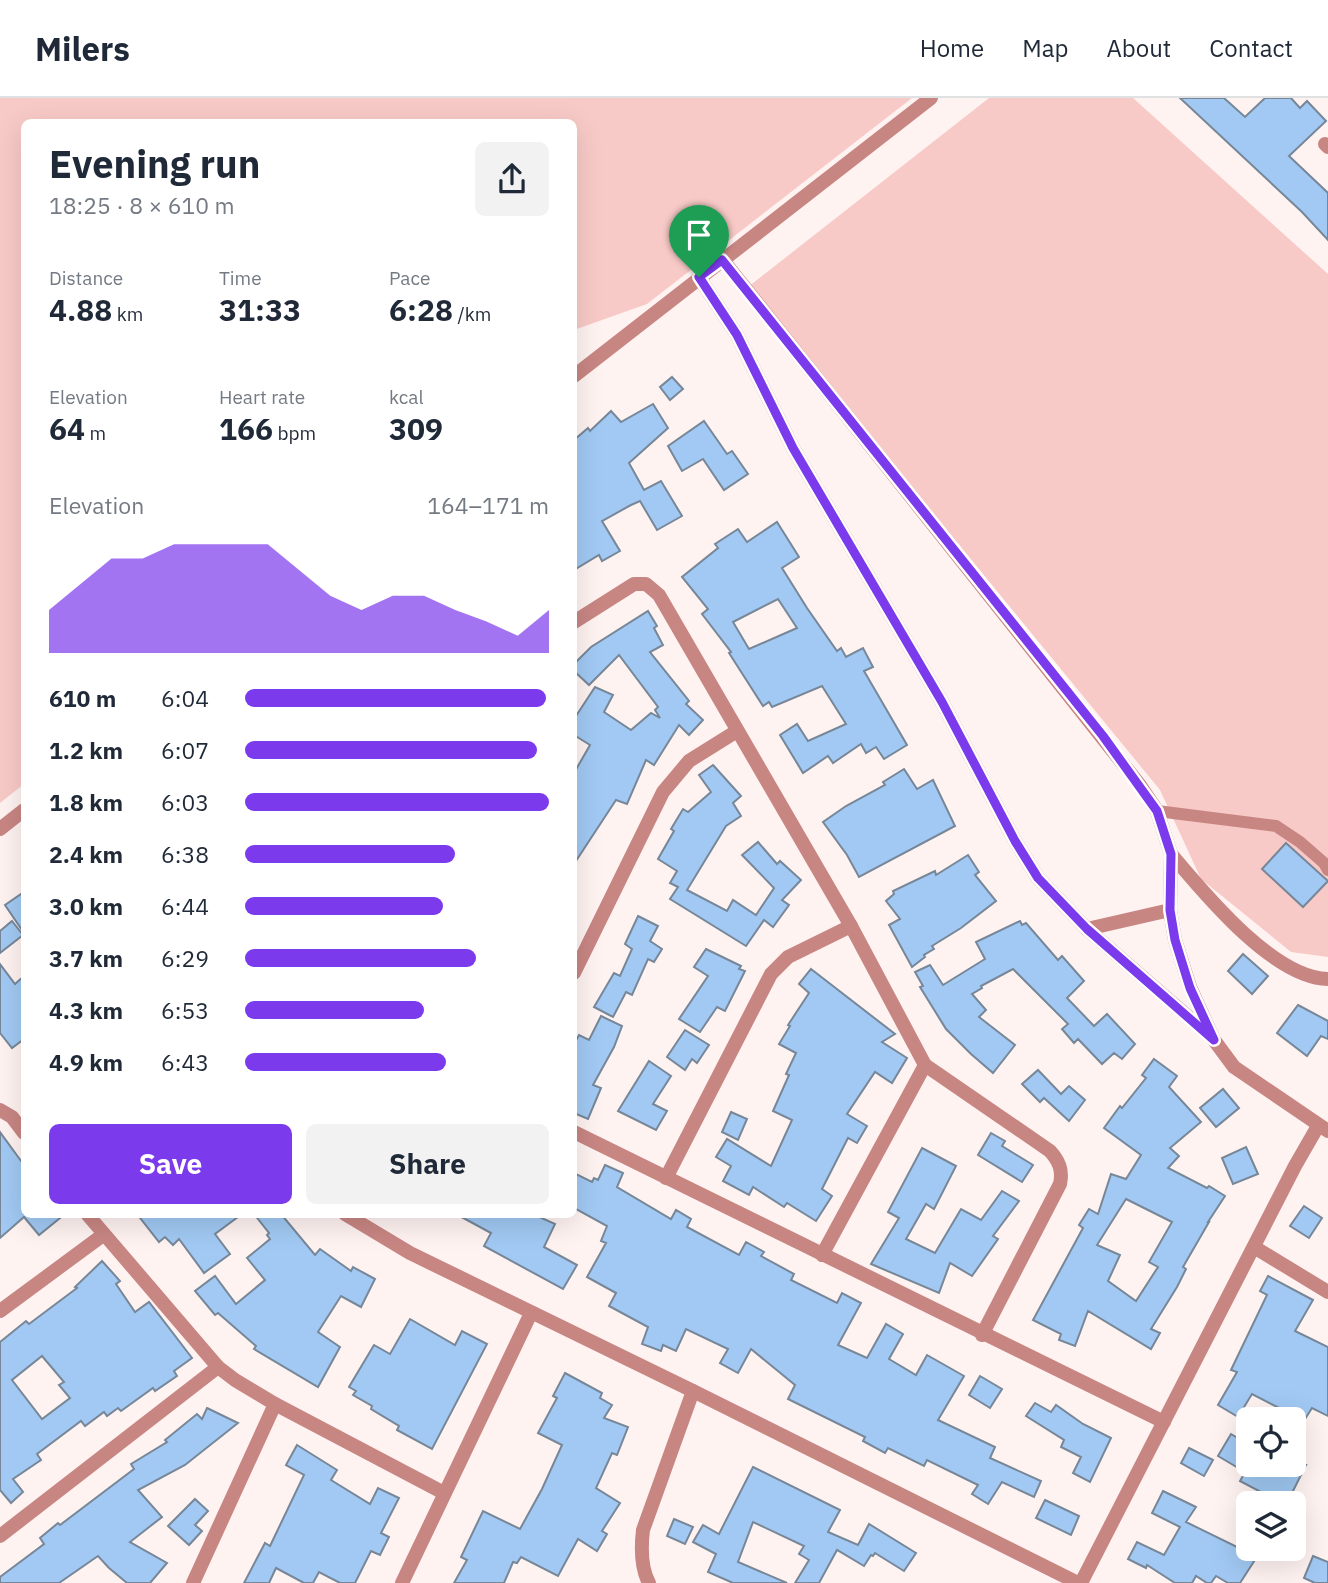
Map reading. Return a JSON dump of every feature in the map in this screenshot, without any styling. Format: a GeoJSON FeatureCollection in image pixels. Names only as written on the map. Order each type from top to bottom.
{"type":"FeatureCollection","features":[{"type":"Feature","properties":{"kind":"street"},"geometry":{"type":"LineString","coordinates":[[577,374],[931,98]]}},
{"type":"Feature","properties":{"kind":"street"},"geometry":{"type":"LineString","coordinates":[[352,1218],[410,1253],[1080,1583],[1254,1247],[1323,1128],[1234,1067],[1214,1040],[1190,988],[1175,940],[1170,910],[1171,854],[1157,811],[1103,736],[722,260]]}},
{"type":"Feature","properties":{"kind":"street"},"geometry":{"type":"LineString","coordinates":[[699,277],[737,335],[793,448],[942,702],[1015,841],[1038,878],[1087,929],[1214,1040]]}},
{"type":"Feature","properties":{"kind":"street"},"geometry":{"type":"LineString","coordinates":[[577,620],[634,584],[646,584],[659,595],[851,926],[925,1065],[1050,1151],[1056,1158],[1062,1171],[1054,1196],[982,1335]]}},
{"type":"Feature","properties":{"kind":"street"},"geometry":{"type":"LineString","coordinates":[[577,967],[663,792],[689,761],[737,731]]}},
{"type":"Feature","properties":{"kind":"street"},"geometry":{"type":"LineString","coordinates":[[0,829],[21,814]]}},
{"type":"Feature","properties":{"kind":"street"},"geometry":{"type":"LineString","coordinates":[[1171,854],[1227,918],[1275,957],[1303,974],[1328,979]]}},
{"type":"Feature","properties":{"kind":"street"},"geometry":{"type":"LineString","coordinates":[[1087,929],[1170,910]]}},
{"type":"Feature","properties":{"kind":"street"},"geometry":{"type":"LineString","coordinates":[[666,1178],[771,974],[788,957],[851,926]]}},
{"type":"Feature","properties":{"kind":"street"},"geometry":{"type":"LineString","coordinates":[[822,1255],[925,1065]]}},
{"type":"Feature","properties":{"kind":"street"},"geometry":{"type":"LineString","coordinates":[[0,1110],[12,1117],[21,1129]]}},
{"type":"Feature","properties":{"kind":"street"},"geometry":{"type":"LineString","coordinates":[[577,1134],[982,1335],[1164,1422]]}},
{"type":"Feature","properties":{"kind":"street"},"geometry":{"type":"LineString","coordinates":[[90,1218],[218,1367],[275,1404],[444,1493]]}},
{"type":"Feature","properties":{"kind":"street"},"geometry":{"type":"LineString","coordinates":[[0,1311],[103,1236]]}},
{"type":"Feature","properties":{"kind":"street"},"geometry":{"type":"LineString","coordinates":[[1254,1247],[1328,1292]]}},
{"type":"Feature","properties":{"kind":"street"},"geometry":{"type":"LineString","coordinates":[[402,1583],[531,1313]]}},
{"type":"Feature","properties":{"kind":"street"},"geometry":{"type":"LineString","coordinates":[[0,1536],[218,1367]]}},
{"type":"Feature","properties":{"kind":"street"},"geometry":{"type":"LineString","coordinates":[[646,1581],[641,1546],[643,1531],[693,1391]]}},
{"type":"Feature","properties":{"kind":"street"},"geometry":{"type":"LineString","coordinates":[[192,1583],[275,1404]]}},
{"type":"Feature","properties":{"kind":"lane"},"geometry":{"type":"LineString","coordinates":[[1157,811],[1276,826],[1300,842],[1324,863],[1328,870]]}},
{"type":"Feature","properties":{"kind":"shaded area"},"geometry":{"type":"Polygon","coordinates":[[[0,98],[912,98],[647,304],[577,329],[577,119],[21,119],[21,786],[0,803],[0,98]]]}},
{"type":"Feature","properties":{"kind":"shaded area"},"geometry":{"type":"Polygon","coordinates":[[[989,98],[1133,98],[1328,274],[1328,957],[1291,952],[1201,879],[1160,790],[748,287],[989,98]]]}},
{"type":"Feature","properties":{"kind":"building"},"geometry":{"type":"Polygon","coordinates":[[[1180,98],[1224,98],[1245,117],[1265,98],[1291,98],[1300,108],[1307,101],[1326,121],[1289,156],[1328,193],[1328,240],[1302,212],[1180,98]]]}},
{"type":"Feature","properties":{"kind":"building"},"geometry":{"type":"Polygon","coordinates":[[[672,377],[683,389],[670,400],[660,387],[672,377]]]}},
{"type":"Feature","properties":{"kind":"building"},"geometry":{"type":"Polygon","coordinates":[[[653,404],[668,428],[629,463],[644,490],[661,481],[682,516],[657,530],[640,501],[631,505],[602,521],[620,551],[602,561],[599,555],[577,568],[577,437],[588,428],[590,431],[611,411],[621,422],[653,404]]]}},
{"type":"Feature","properties":{"kind":"building"},"geometry":{"type":"Polygon","coordinates":[[[704,421],[727,454],[732,451],[748,474],[724,490],[703,459],[682,471],[668,446],[704,421]]]}},
{"type":"Feature","properties":{"kind":"building"},"geometry":{"type":"Polygon","coordinates":[[[777,522],[799,557],[782,568],[837,651],[841,648],[846,657],[863,648],[873,667],[864,671],[907,745],[884,759],[876,747],[866,753],[861,744],[833,763],[828,756],[803,773],[780,735],[797,724],[808,741],[846,724],[822,686],[772,707],[769,702],[763,706],[729,653],[731,652],[702,614],[708,609],[682,577],[718,548],[715,544],[738,529],[747,542],[777,522]],[[778,599],[733,622],[749,649],[797,628],[778,599]]]}},
{"type":"Feature","properties":{"kind":"building"},"geometry":{"type":"Polygon","coordinates":[[[648,611],[657,626],[654,628],[663,645],[650,652],[689,701],[686,704],[703,720],[689,735],[679,725],[654,765],[646,760],[627,804],[616,800],[577,859],[577,768],[590,745],[577,737],[577,714],[595,687],[613,695],[604,712],[631,730],[651,713],[660,718],[655,710],[658,707],[619,655],[589,685],[577,674],[577,661],[591,647],[648,611]]]}},
{"type":"Feature","properties":{"kind":"building"},"geometry":{"type":"Polygon","coordinates":[[[713,765],[741,796],[733,803],[741,816],[726,826],[687,890],[727,911],[733,900],[756,915],[774,888],[742,855],[758,842],[777,864],[780,861],[801,880],[782,900],[789,905],[773,927],[764,920],[746,946],[670,899],[678,887],[670,883],[677,871],[658,859],[683,809],[688,812],[711,792],[699,775],[713,765]]]}},
{"type":"Feature","properties":{"kind":"building"},"geometry":{"type":"Polygon","coordinates":[[[904,769],[917,789],[933,780],[955,826],[859,877],[823,822],[885,785],[883,782],[904,769]]]}},
{"type":"Feature","properties":{"kind":"building"},"geometry":{"type":"Polygon","coordinates":[[[1286,843],[1328,881],[1303,907],[1262,869],[1286,843]]]}},
{"type":"Feature","properties":{"kind":"building"},"geometry":{"type":"Polygon","coordinates":[[[968,855],[979,872],[975,875],[996,901],[932,946],[934,949],[912,967],[889,925],[900,919],[886,901],[894,894],[893,891],[935,871],[936,875],[968,855]]]}},
{"type":"Feature","properties":{"kind":"building"},"geometry":{"type":"Polygon","coordinates":[[[21,894],[21,929],[5,905],[21,894]]]}},
{"type":"Feature","properties":{"kind":"building"},"geometry":{"type":"Polygon","coordinates":[[[638,916],[658,926],[650,941],[662,949],[654,962],[648,959],[632,995],[626,992],[613,1017],[594,1007],[614,973],[620,976],[632,949],[625,944],[638,916]]]}},
{"type":"Feature","properties":{"kind":"building"},"geometry":{"type":"Polygon","coordinates":[[[12,921],[21,937],[0,953],[0,931],[12,921]]]}},
{"type":"Feature","properties":{"kind":"building"},"geometry":{"type":"Polygon","coordinates":[[[1020,921],[1022,925],[1026,923],[1058,960],[1062,956],[1084,981],[1067,998],[1094,1026],[1107,1014],[1135,1044],[1122,1059],[1114,1053],[1102,1064],[1078,1039],[1074,1043],[1062,1029],[1068,1024],[1013,969],[981,986],[982,988],[972,994],[986,1010],[979,1017],[1015,1045],[993,1073],[946,1029],[920,987],[923,986],[915,972],[930,965],[943,985],[985,959],[976,942],[1020,921]]]}},
{"type":"Feature","properties":{"kind":"building"},"geometry":{"type":"Polygon","coordinates":[[[706,949],[741,966],[739,969],[745,971],[725,1011],[717,1007],[700,1032],[679,1019],[708,976],[694,967],[706,949]]]}},
{"type":"Feature","properties":{"kind":"building"},"geometry":{"type":"Polygon","coordinates":[[[1243,954],[1268,976],[1252,994],[1228,971],[1243,954]]]}},
{"type":"Feature","properties":{"kind":"building"},"geometry":{"type":"Polygon","coordinates":[[[0,964],[15,984],[21,979],[21,1041],[12,1048],[0,1033],[0,964]]]}},
{"type":"Feature","properties":{"kind":"building"},"geometry":{"type":"Polygon","coordinates":[[[811,969],[895,1034],[882,1042],[907,1058],[892,1083],[875,1072],[847,1114],[867,1126],[857,1143],[848,1138],[822,1189],[832,1196],[816,1221],[787,1203],[784,1207],[753,1187],[749,1195],[723,1181],[731,1166],[716,1157],[727,1139],[771,1166],[792,1120],[773,1111],[796,1053],[779,1044],[809,993],[799,984],[811,969]]]}},
{"type":"Feature","properties":{"kind":"building"},"geometry":{"type":"Polygon","coordinates":[[[1298,1005],[1328,1021],[1328,1039],[1321,1036],[1307,1056],[1277,1033],[1298,1005]]]}},
{"type":"Feature","properties":{"kind":"building"},"geometry":{"type":"Polygon","coordinates":[[[601,1016],[622,1026],[593,1085],[601,1088],[588,1119],[577,1114],[577,1039],[579,1035],[589,1040],[601,1016]]]}},
{"type":"Feature","properties":{"kind":"building"},"geometry":{"type":"Polygon","coordinates":[[[685,1030],[709,1045],[697,1063],[692,1059],[685,1070],[667,1057],[685,1030]]]}},
{"type":"Feature","properties":{"kind":"building"},"geometry":{"type":"Polygon","coordinates":[[[1154,1059],[1177,1076],[1169,1087],[1201,1122],[1170,1148],[1179,1156],[1168,1168],[1225,1196],[1183,1267],[1186,1269],[1177,1287],[1151,1329],[1160,1333],[1151,1349],[1088,1311],[1075,1346],[1059,1340],[1061,1334],[1033,1320],[1083,1228],[1079,1225],[1089,1209],[1098,1214],[1111,1174],[1126,1179],[1141,1155],[1104,1128],[1146,1078],[1142,1075],[1154,1059]],[[1126,1199],[1097,1245],[1120,1255],[1108,1281],[1136,1301],[1158,1267],[1149,1262],[1172,1222],[1126,1199]]]}},
{"type":"Feature","properties":{"kind":"building"},"geometry":{"type":"Polygon","coordinates":[[[649,1061],[671,1076],[653,1104],[667,1111],[656,1130],[618,1111],[649,1061]]]}},
{"type":"Feature","properties":{"kind":"building"},"geometry":{"type":"Polygon","coordinates":[[[1038,1070],[1061,1094],[1069,1086],[1085,1100],[1069,1121],[1044,1098],[1040,1102],[1022,1084],[1038,1070]]]}},
{"type":"Feature","properties":{"kind":"building"},"geometry":{"type":"Polygon","coordinates":[[[1223,1089],[1239,1108],[1216,1127],[1200,1108],[1223,1089]]]}},
{"type":"Feature","properties":{"kind":"building"},"geometry":{"type":"Polygon","coordinates":[[[731,1112],[747,1119],[738,1140],[722,1132],[731,1112]]]}},
{"type":"Feature","properties":{"kind":"building"},"geometry":{"type":"Polygon","coordinates":[[[0,1132],[21,1161],[23,1218],[0,1238],[0,1132]]]}},
{"type":"Feature","properties":{"kind":"building"},"geometry":{"type":"Polygon","coordinates":[[[991,1133],[1005,1141],[1002,1146],[1033,1165],[1022,1182],[978,1155],[991,1133]]]}},
{"type":"Feature","properties":{"kind":"building"},"geometry":{"type":"Polygon","coordinates":[[[1246,1147],[1258,1174],[1233,1184],[1222,1158],[1246,1147]]]}},
{"type":"Feature","properties":{"kind":"building"},"geometry":{"type":"Polygon","coordinates":[[[922,1148],[956,1166],[934,1209],[926,1204],[906,1239],[935,1253],[961,1209],[981,1220],[1002,1191],[1019,1201],[993,1236],[998,1239],[972,1276],[950,1263],[939,1293],[871,1264],[899,1218],[888,1212],[922,1148]]]}},
{"type":"Feature","properties":{"kind":"building"},"geometry":{"type":"Polygon","coordinates":[[[605,1165],[623,1173],[617,1187],[671,1219],[676,1210],[691,1219],[687,1227],[739,1255],[746,1242],[764,1252],[761,1256],[794,1274],[791,1280],[837,1303],[842,1293],[861,1303],[838,1345],[867,1358],[886,1324],[903,1334],[889,1359],[916,1375],[927,1355],[964,1376],[938,1420],[995,1447],[990,1458],[1041,1481],[1034,1497],[1002,1482],[988,1504],[972,1494],[978,1485],[927,1460],[924,1466],[888,1448],[885,1453],[863,1441],[865,1437],[788,1399],[795,1385],[751,1349],[738,1373],[720,1363],[728,1349],[686,1329],[676,1351],[663,1345],[661,1351],[642,1344],[648,1327],[609,1306],[616,1293],[587,1277],[606,1243],[601,1241],[607,1226],[577,1210],[577,1174],[592,1182],[594,1178],[598,1180],[605,1165]]]}},
{"type":"Feature","properties":{"kind":"building"},"geometry":{"type":"Polygon","coordinates":[[[1304,1206],[1322,1218],[1309,1238],[1290,1226],[1304,1206]]]}},
{"type":"Feature","properties":{"kind":"building"},"geometry":{"type":"Polygon","coordinates":[[[25,1218],[60,1218],[39,1235],[25,1218]]]}},
{"type":"Feature","properties":{"kind":"building"},"geometry":{"type":"Polygon","coordinates":[[[140,1218],[237,1218],[215,1234],[230,1254],[204,1273],[179,1239],[173,1245],[165,1237],[159,1242],[140,1218]]]}},
{"type":"Feature","properties":{"kind":"building"},"geometry":{"type":"Polygon","coordinates":[[[257,1218],[284,1218],[315,1255],[320,1249],[351,1271],[353,1267],[375,1279],[361,1307],[341,1296],[318,1332],[340,1347],[318,1387],[254,1349],[256,1346],[218,1313],[215,1315],[195,1291],[215,1276],[236,1304],[265,1280],[247,1258],[270,1239],[267,1235],[269,1233],[257,1218]]]}},
{"type":"Feature","properties":{"kind":"building"},"geometry":{"type":"Polygon","coordinates":[[[463,1218],[542,1218],[555,1224],[544,1247],[577,1265],[563,1289],[484,1246],[491,1233],[463,1218]]]}},
{"type":"Feature","properties":{"kind":"building"},"geometry":{"type":"Polygon","coordinates":[[[102,1261],[120,1281],[116,1284],[135,1312],[149,1302],[192,1358],[174,1371],[177,1376],[155,1391],[153,1388],[121,1411],[118,1408],[107,1416],[104,1412],[85,1426],[81,1421],[37,1454],[41,1460],[13,1479],[23,1492],[11,1503],[0,1490],[0,1342],[26,1321],[29,1324],[77,1288],[75,1287],[102,1261]],[[42,1356],[12,1380],[42,1419],[70,1398],[59,1385],[64,1382],[42,1356]]]}},
{"type":"Feature","properties":{"kind":"building"},"geometry":{"type":"Polygon","coordinates":[[[1268,1276],[1313,1300],[1295,1331],[1328,1347],[1328,1416],[1312,1408],[1306,1417],[1306,1407],[1277,1407],[1252,1394],[1244,1407],[1236,1407],[1236,1416],[1218,1405],[1237,1372],[1231,1370],[1267,1295],[1260,1291],[1268,1276]]]}},
{"type":"Feature","properties":{"kind":"building"},"geometry":{"type":"Polygon","coordinates":[[[410,1319],[455,1345],[462,1331],[487,1344],[432,1449],[397,1430],[399,1426],[353,1395],[356,1391],[349,1387],[374,1345],[390,1354],[410,1319]]]}},
{"type":"Feature","properties":{"kind":"building"},"geometry":{"type":"Polygon","coordinates":[[[565,1373],[602,1393],[600,1398],[612,1405],[604,1418],[628,1427],[617,1455],[612,1453],[596,1488],[620,1503],[602,1531],[607,1534],[597,1551],[578,1539],[558,1576],[521,1557],[517,1563],[513,1562],[504,1583],[454,1583],[467,1560],[461,1557],[483,1511],[520,1529],[542,1489],[562,1445],[538,1433],[557,1398],[553,1396],[565,1373]]]}},
{"type":"Feature","properties":{"kind":"building"},"geometry":{"type":"Polygon","coordinates":[[[980,1376],[1002,1389],[990,1408],[969,1395],[980,1376]]]}},
{"type":"Feature","properties":{"kind":"building"},"geometry":{"type":"Polygon","coordinates":[[[1035,1403],[1051,1412],[1056,1405],[1083,1424],[1111,1438],[1090,1482],[1073,1473],[1081,1457],[1061,1447],[1064,1440],[1026,1416],[1035,1403]]]}},
{"type":"Feature","properties":{"kind":"building"},"geometry":{"type":"Polygon","coordinates":[[[207,1408],[238,1423],[185,1465],[138,1490],[162,1517],[130,1542],[167,1563],[150,1583],[127,1583],[98,1556],[59,1583],[0,1583],[0,1577],[44,1544],[40,1538],[134,1469],[131,1464],[167,1442],[165,1440],[197,1414],[202,1419],[207,1408]]]}},
{"type":"Feature","properties":{"kind":"building"},"geometry":{"type":"Polygon","coordinates":[[[1231,1434],[1236,1437],[1236,1467],[1218,1456],[1231,1434]]]}},
{"type":"Feature","properties":{"kind":"building"},"geometry":{"type":"Polygon","coordinates":[[[297,1445],[337,1470],[331,1480],[370,1504],[378,1488],[399,1498],[381,1533],[389,1537],[380,1555],[371,1551],[355,1583],[340,1583],[319,1572],[313,1583],[304,1583],[276,1568],[269,1583],[244,1583],[265,1543],[270,1546],[304,1475],[286,1465],[297,1445]]]}},
{"type":"Feature","properties":{"kind":"building"},"geometry":{"type":"Polygon","coordinates":[[[1189,1448],[1213,1460],[1204,1476],[1181,1463],[1189,1448]]]}},
{"type":"Feature","properties":{"kind":"building"},"geometry":{"type":"Polygon","coordinates":[[[753,1467],[840,1510],[828,1532],[858,1545],[869,1524],[916,1553],[904,1571],[875,1553],[864,1566],[837,1550],[819,1583],[795,1583],[809,1560],[799,1554],[804,1546],[753,1522],[738,1562],[787,1583],[733,1583],[708,1572],[716,1554],[693,1542],[703,1525],[719,1534],[753,1467]]]}},
{"type":"Feature","properties":{"kind":"building"},"geometry":{"type":"Polygon","coordinates":[[[1242,1477],[1300,1477],[1293,1491],[1259,1491],[1240,1481],[1242,1477]]]}},
{"type":"Feature","properties":{"kind":"building"},"geometry":{"type":"Polygon","coordinates":[[[1163,1491],[1196,1507],[1186,1522],[1236,1547],[1236,1561],[1254,1561],[1240,1583],[1228,1583],[1216,1576],[1211,1583],[1207,1583],[1196,1576],[1192,1583],[1175,1583],[1147,1565],[1146,1568],[1128,1559],[1137,1542],[1164,1555],[1180,1527],[1152,1513],[1163,1491]]]}},
{"type":"Feature","properties":{"kind":"building"},"geometry":{"type":"Polygon","coordinates":[[[195,1499],[208,1511],[195,1525],[202,1531],[189,1545],[168,1526],[195,1499]]]}},
{"type":"Feature","properties":{"kind":"building"},"geometry":{"type":"Polygon","coordinates":[[[1045,1500],[1079,1516],[1071,1535],[1036,1518],[1045,1500]]]}},
{"type":"Feature","properties":{"kind":"building"},"geometry":{"type":"Polygon","coordinates":[[[674,1519],[693,1527],[685,1544],[667,1536],[674,1519]]]}},
{"type":"Feature","properties":{"kind":"building"},"geometry":{"type":"Polygon","coordinates":[[[1313,1556],[1328,1562],[1328,1583],[1315,1583],[1304,1578],[1313,1556]]]}},
{"type":"Feature","properties":{"kind":"route"},"geometry":{"type":"LineString","coordinates":[[722,260],[1139,784],[1157,811],[1171,854],[1170,910],[1175,940],[1190,988],[1214,1040],[1087,929],[1038,878],[1015,841],[942,702],[793,448],[737,335],[699,277],[722,260]]}}]}
